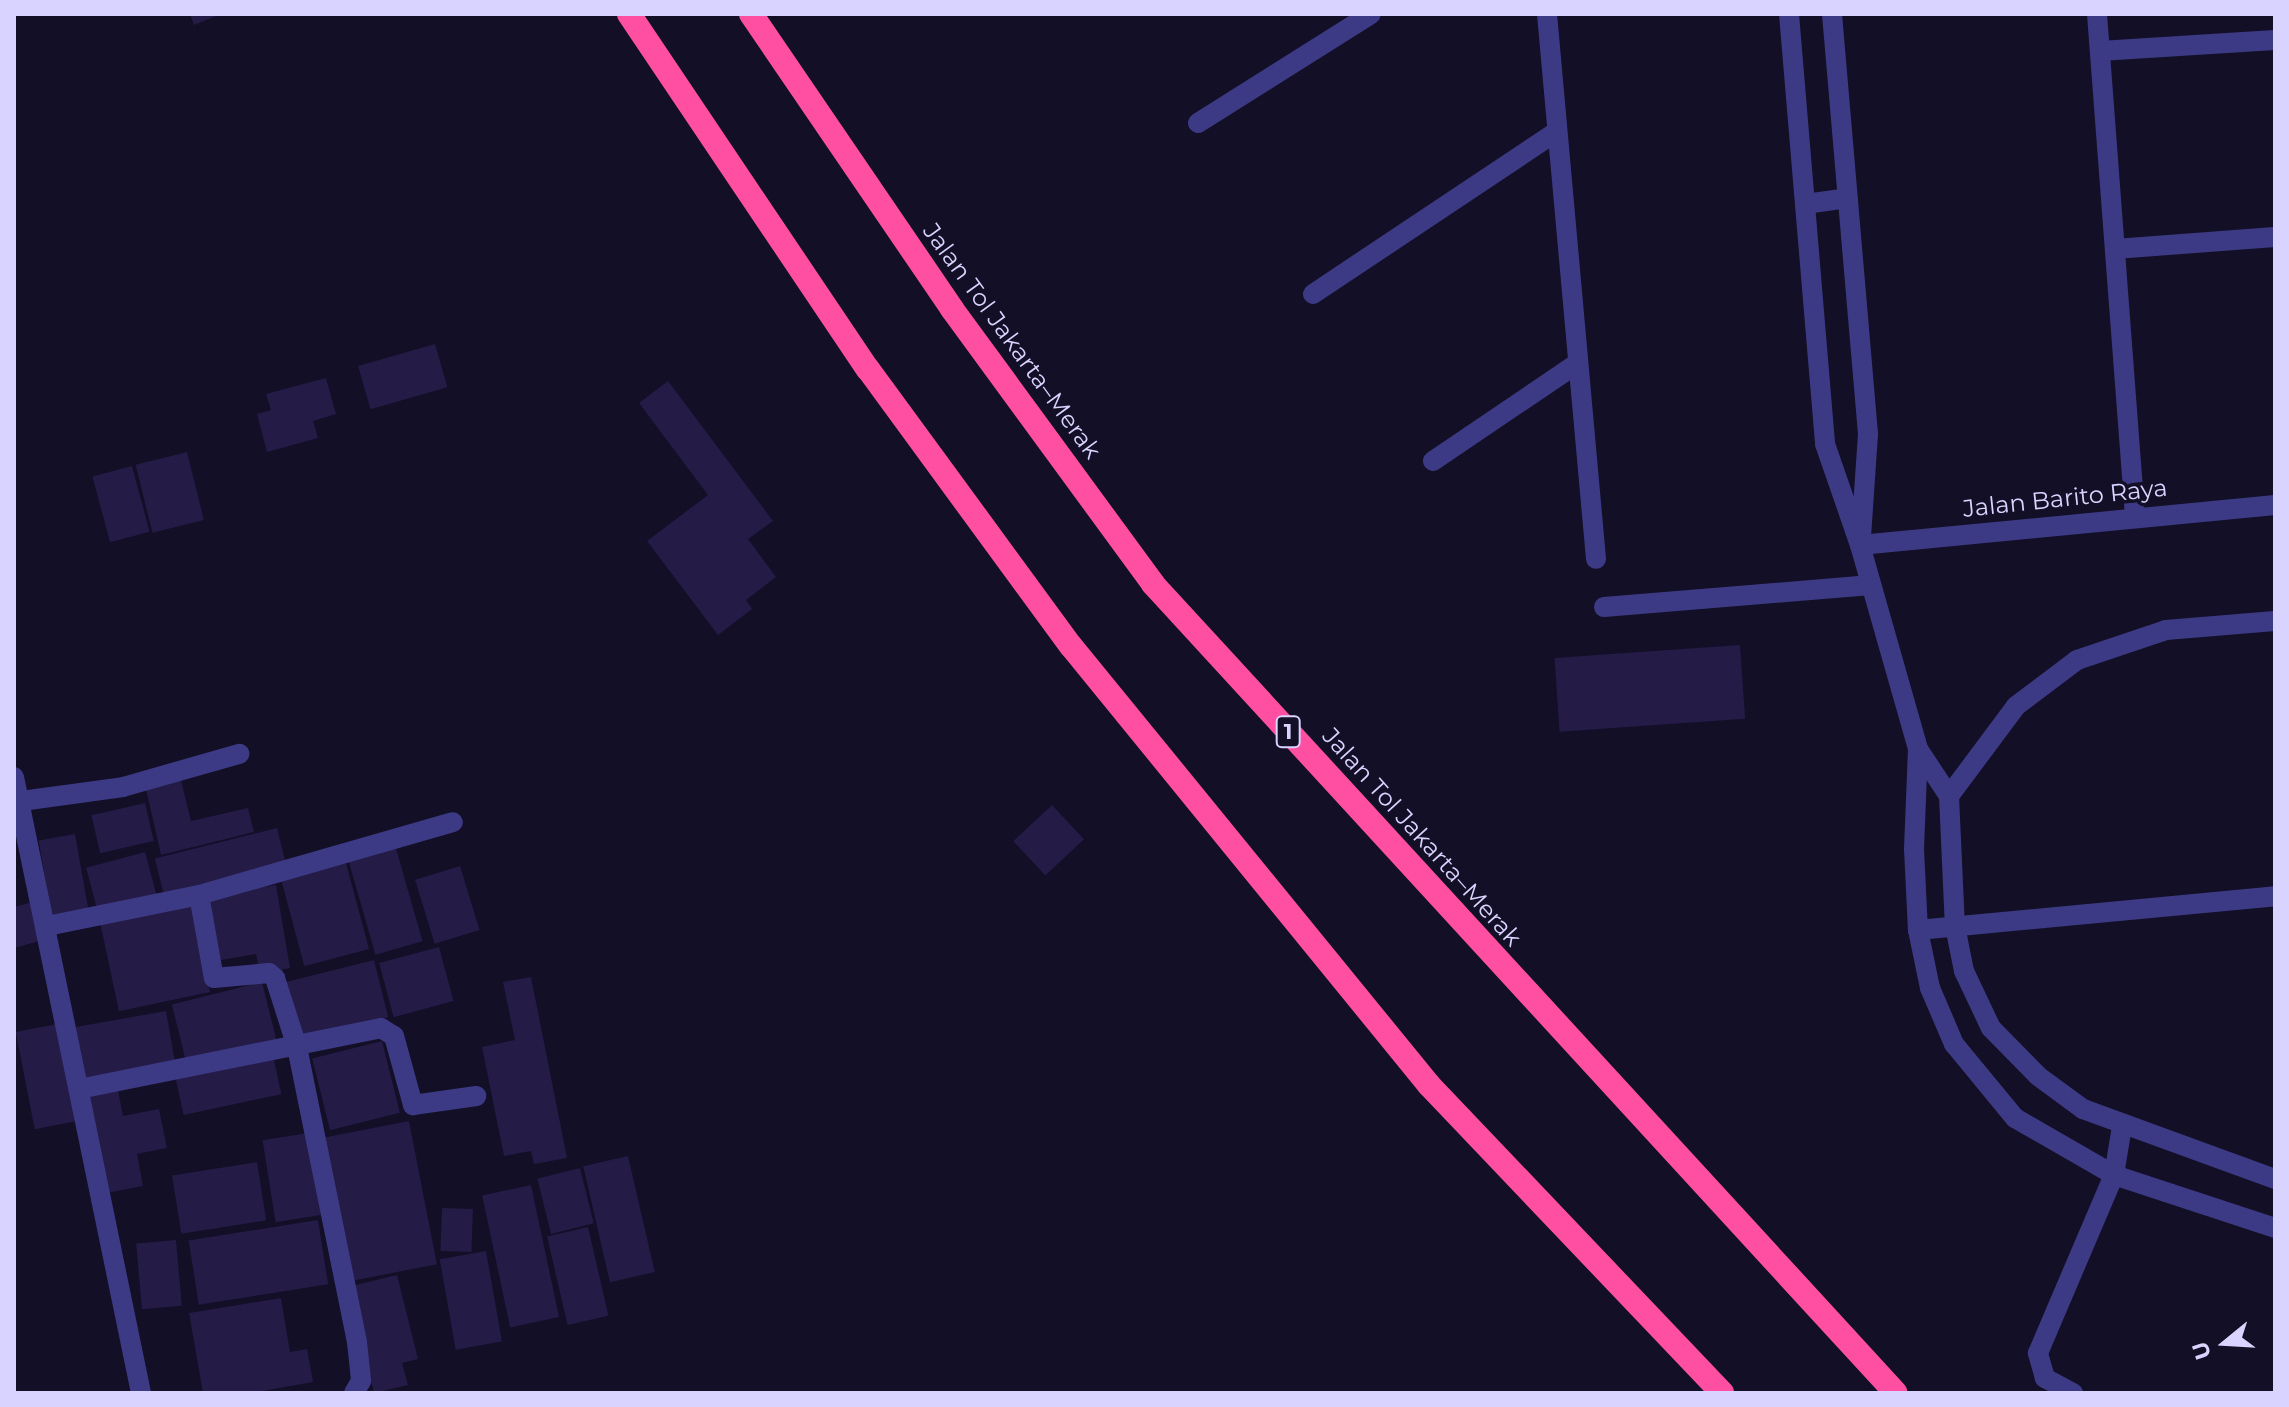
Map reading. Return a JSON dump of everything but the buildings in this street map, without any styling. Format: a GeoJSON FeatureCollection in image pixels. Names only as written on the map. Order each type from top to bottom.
{"type":"FeatureCollection","features":[{"type":"Feature","properties":{"kind":"highway"},"geometry":{"type":"LineString","coordinates":[[629,14],[868,369],[1071,646],[1429,1085],[1722,1393]]}},
{"type":"Feature","properties":{"kind":"highway","name":"Jalan Tol Jakarta–Merak"},"geometry":{"type":"LineString","coordinates":[[751,14],[952,309],[1153,584],[1896,1393]]}},
{"type":"Feature","properties":{"kind":"street"},"geometry":{"type":"LineString","coordinates":[[1198,123],[1371,14]]}},
{"type":"Feature","properties":{"kind":"street"},"geometry":{"type":"LineString","coordinates":[[1547,14],[1575,365],[1596,559]]}},
{"type":"Feature","properties":{"kind":"street"},"geometry":{"type":"LineString","coordinates":[[1789,14],[1825,444],[1860,545],[1916,744],[1918,930],[1930,988],[1954,1044],[2015,1118],[2114,1175],[2275,1228]]}},
{"type":"Feature","properties":{"kind":"street"},"geometry":{"type":"LineString","coordinates":[[1832,14],[1868,434],[1860,545]]}},
{"type":"Feature","properties":{"kind":"street"},"geometry":{"type":"LineString","coordinates":[[2097,14],[2135,516]]}},
{"type":"Feature","properties":{"kind":"street"},"geometry":{"type":"LineString","coordinates":[[2100,51],[2275,40]]}},
{"type":"Feature","properties":{"kind":"street"},"geometry":{"type":"LineString","coordinates":[[1313,294],[1556,132]]}},
{"type":"Feature","properties":{"kind":"street"},"geometry":{"type":"LineString","coordinates":[[1805,204],[1848,198]]}},
{"type":"Feature","properties":{"kind":"street"},"geometry":{"type":"LineString","coordinates":[[2115,249],[2275,237]]}},
{"type":"Feature","properties":{"kind":"street"},"geometry":{"type":"LineString","coordinates":[[1433,461],[1575,365]]}},
{"type":"Feature","properties":{"kind":"street","name":"Jalan Barito Raya"},"geometry":{"type":"LineString","coordinates":[[1860,545],[2135,516],[2275,505]]}},
{"type":"Feature","properties":{"kind":"street"},"geometry":{"type":"LineString","coordinates":[[1604,607],[1871,585]]}},
{"type":"Feature","properties":{"kind":"street"},"geometry":{"type":"LineString","coordinates":[[1949,796],[2016,706],[2077,660],[2166,630],[2275,621]]}},
{"type":"Feature","properties":{"kind":"street"},"geometry":{"type":"LineString","coordinates":[[1916,744],[1949,796],[1955,926],[1964,971],[1991,1028],[2038,1076],[2083,1109],[2122,1126],[2275,1179]]}},
{"type":"Feature","properties":{"kind":"street"},"geometry":{"type":"LineString","coordinates":[[17,802],[123,787],[239,754]]}},
{"type":"Feature","properties":{"kind":"street"},"geometry":{"type":"LineString","coordinates":[[14,777],[141,1393]]}},
{"type":"Feature","properties":{"kind":"street"},"geometry":{"type":"LineString","coordinates":[[47,926],[199,895],[453,822]]}},
{"type":"Feature","properties":{"kind":"street"},"geometry":{"type":"LineString","coordinates":[[199,895],[214,978],[273,975],[297,1047],[357,1342],[361,1381],[354,1393]]}},
{"type":"Feature","properties":{"kind":"street"},"geometry":{"type":"LineString","coordinates":[[1918,930],[2275,896]]}},
{"type":"Feature","properties":{"kind":"street"},"geometry":{"type":"LineString","coordinates":[[79,1089],[381,1028],[394,1036],[413,1105],[476,1096]]}},
{"type":"Feature","properties":{"kind":"street"},"geometry":{"type":"LineString","coordinates":[[2073,1393],[2045,1378],[2038,1353],[2114,1175],[2122,1126]]}}]}
